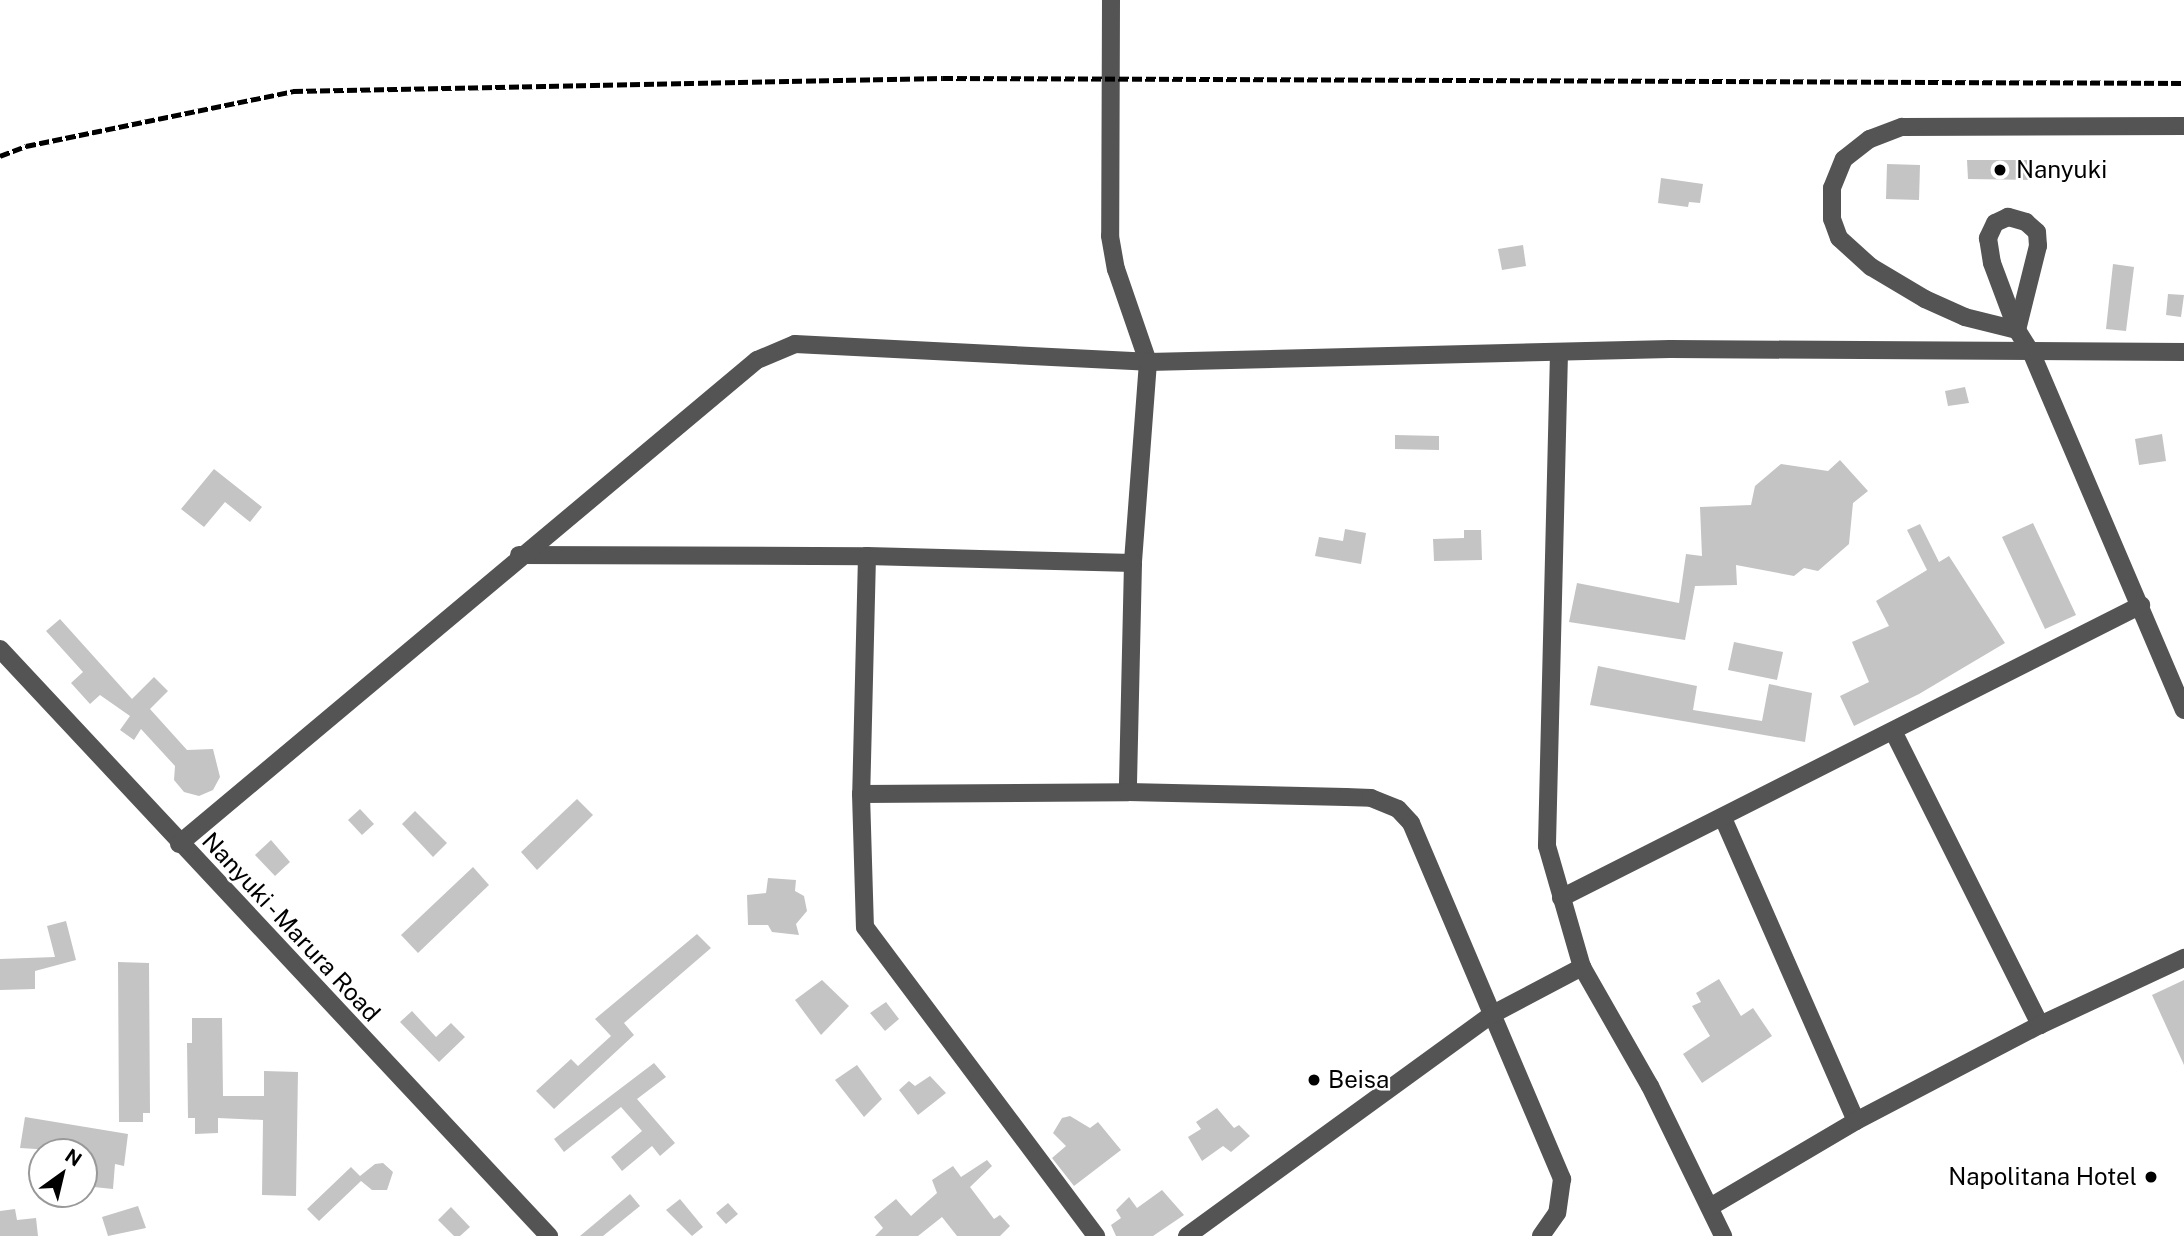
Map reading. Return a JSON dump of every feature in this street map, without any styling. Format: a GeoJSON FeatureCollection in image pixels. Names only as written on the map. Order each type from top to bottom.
{"type":"FeatureCollection","features":[{"type":"Feature","properties":{"kind":"street"},"geometry":{"type":"LineString","coordinates":[[1111,0],[1110,236],[1116,269],[1148,362],[1133,563],[1128,792]]}},
{"type":"Feature","properties":{"kind":"street"},"geometry":{"type":"LineString","coordinates":[[2017,330],[1965,317],[1925,299],[1871,267],[1839,238],[1832,219],[1832,188],[1844,159],[1870,139],[1902,127],[2184,126]]}},
{"type":"Feature","properties":{"kind":"street"},"geometry":{"type":"LineString","coordinates":[[2017,330],[2038,246],[2037,232],[2026,222],[2008,217],[1994,223],[1988,238],[1992,263],[2017,330],[2032,354],[2184,710]]}},
{"type":"Feature","properties":{"kind":"street"},"geometry":{"type":"LineString","coordinates":[[179,844],[519,555],[772,351],[813,344],[1148,362],[1782,349],[2032,354],[2184,352]]}},
{"type":"Feature","properties":{"kind":"street"},"geometry":{"type":"LineString","coordinates":[[1559,353],[1547,846],[1582,968],[1650,1086],[1723,1236]]}},
{"type":"Feature","properties":{"kind":"street"},"geometry":{"type":"LineString","coordinates":[[519,555],[867,556],[1133,563]]}},
{"type":"Feature","properties":{"kind":"street"},"geometry":{"type":"LineString","coordinates":[[867,556],[861,794],[865,927],[1096,1236]]}},
{"type":"Feature","properties":{"kind":"street"},"geometry":{"type":"LineString","coordinates":[[1561,898],[2141,605]]}},
{"type":"Feature","properties":{"kind":"street","name":"Nanyuki - Marura Road"},"geometry":{"type":"LineString","coordinates":[[0,649],[179,844],[549,1236]]}},
{"type":"Feature","properties":{"kind":"street"},"geometry":{"type":"LineString","coordinates":[[1893,731],[2040,1025]]}},
{"type":"Feature","properties":{"kind":"street"},"geometry":{"type":"LineString","coordinates":[[861,794],[1128,792],[1371,799],[1398,809],[1411,823],[1562,1179],[1557,1213],[1541,1236]]}},
{"type":"Feature","properties":{"kind":"street"},"geometry":{"type":"LineString","coordinates":[[1723,818],[1856,1121]]}},
{"type":"Feature","properties":{"kind":"street"},"geometry":{"type":"LineString","coordinates":[[1710,1207],[1856,1121],[2040,1025],[2184,958]]}},
{"type":"Feature","properties":{"kind":"street"},"geometry":{"type":"LineString","coordinates":[[1187,1236],[1493,1014],[1582,968]]}},
{"type":"Feature","properties":{"kind":"building","name":"Nanyuki"},"geometry":{"type":"Polygon","coordinates":[[[1967,160],[2033,160],[2033,180],[1968,179],[1967,160]]]}},
{"type":"Feature","properties":{"kind":"building"},"geometry":{"type":"Polygon","coordinates":[[[1887,164],[1920,165],[1919,200],[1886,199],[1887,164]]]}},
{"type":"Feature","properties":{"kind":"building"},"geometry":{"type":"Polygon","coordinates":[[[1661,178],[1703,184],[1700,203],[1689,202],[1688,207],[1658,203],[1661,178]]]}},
{"type":"Feature","properties":{"kind":"building"},"geometry":{"type":"Polygon","coordinates":[[[1523,245],[1526,266],[1502,270],[1498,249],[1523,245]]]}},
{"type":"Feature","properties":{"kind":"building"},"geometry":{"type":"Polygon","coordinates":[[[2113,264],[2134,267],[2126,331],[2106,329],[2113,264]]]}},
{"type":"Feature","properties":{"kind":"building"},"geometry":{"type":"Polygon","coordinates":[[[2168,294],[2184,295],[2181,317],[2166,315],[2168,294]]]}},
{"type":"Feature","properties":{"kind":"building"},"geometry":{"type":"Polygon","coordinates":[[[1965,387],[1969,403],[1948,406],[1945,391],[1965,387]]]}},
{"type":"Feature","properties":{"kind":"building"},"geometry":{"type":"Polygon","coordinates":[[[2162,434],[2166,461],[2139,465],[2135,439],[2162,434]]]}},
{"type":"Feature","properties":{"kind":"building"},"geometry":{"type":"Polygon","coordinates":[[[1395,435],[1439,436],[1439,450],[1395,449],[1395,435]]]}},
{"type":"Feature","properties":{"kind":"building"},"geometry":{"type":"Polygon","coordinates":[[[1840,460],[1868,491],[1853,503],[1849,544],[1818,571],[1804,568],[1794,576],[1736,565],[1737,585],[1695,586],[1685,640],[1569,622],[1577,583],[1679,603],[1686,554],[1702,556],[1700,507],[1751,505],[1755,486],[1781,464],[1828,471],[1840,460]]]}},
{"type":"Feature","properties":{"kind":"building"},"geometry":{"type":"Polygon","coordinates":[[[214,469],[262,507],[250,522],[225,502],[204,527],[181,509],[214,469]]]}},
{"type":"Feature","properties":{"kind":"building"},"geometry":{"type":"Polygon","coordinates":[[[2033,523],[2076,615],[2045,629],[2002,537],[2033,523]]]}},
{"type":"Feature","properties":{"kind":"building"},"geometry":{"type":"Polygon","coordinates":[[[1920,524],[1939,562],[1949,556],[2005,643],[1919,694],[1854,726],[1840,696],[1869,682],[1852,642],[1889,626],[1876,601],[1927,570],[1907,530],[1920,524]]]}},
{"type":"Feature","properties":{"kind":"building"},"geometry":{"type":"Polygon","coordinates":[[[1345,529],[1366,533],[1361,564],[1315,556],[1319,537],[1343,541],[1345,529]]]}},
{"type":"Feature","properties":{"kind":"building"},"geometry":{"type":"Polygon","coordinates":[[[1464,530],[1481,530],[1482,560],[1434,561],[1433,539],[1464,538],[1464,530]]]}},
{"type":"Feature","properties":{"kind":"building"},"geometry":{"type":"Polygon","coordinates":[[[60,619],[132,699],[154,677],[168,691],[150,709],[187,750],[213,749],[220,777],[213,790],[199,796],[184,792],[174,780],[175,766],[141,729],[134,740],[120,730],[130,716],[100,695],[90,704],[71,683],[83,672],[46,631],[60,619]]]}},
{"type":"Feature","properties":{"kind":"building"},"geometry":{"type":"Polygon","coordinates":[[[1734,642],[1783,652],[1777,680],[1728,670],[1734,642]]]}},
{"type":"Feature","properties":{"kind":"building"},"geometry":{"type":"Polygon","coordinates":[[[1598,666],[1697,686],[1693,710],[1762,721],[1769,684],[1812,693],[1805,742],[1590,705],[1598,666]]]}},
{"type":"Feature","properties":{"kind":"building"},"geometry":{"type":"Polygon","coordinates":[[[577,799],[593,815],[537,870],[521,852],[577,799]]]}},
{"type":"Feature","properties":{"kind":"building"},"geometry":{"type":"Polygon","coordinates":[[[360,809],[374,824],[362,835],[348,820],[360,809]]]}},
{"type":"Feature","properties":{"kind":"building"},"geometry":{"type":"Polygon","coordinates":[[[415,811],[447,843],[433,857],[402,824],[415,811]]]}},
{"type":"Feature","properties":{"kind":"building"},"geometry":{"type":"Polygon","coordinates":[[[271,840],[290,862],[275,876],[255,855],[271,840]]]}},
{"type":"Feature","properties":{"kind":"building"},"geometry":{"type":"Polygon","coordinates":[[[473,867],[489,885],[418,953],[401,935],[473,867]]]}},
{"type":"Feature","properties":{"kind":"building"},"geometry":{"type":"Polygon","coordinates":[[[768,878],[796,880],[795,891],[804,896],[807,911],[796,924],[799,935],[772,932],[768,925],[748,925],[747,895],[766,893],[768,878]]]}},
{"type":"Feature","properties":{"kind":"building"},"geometry":{"type":"Polygon","coordinates":[[[66,921],[76,960],[35,971],[35,989],[0,990],[0,959],[55,957],[47,926],[66,921]]]}},
{"type":"Feature","properties":{"kind":"building"},"geometry":{"type":"Polygon","coordinates":[[[697,934],[711,948],[624,1023],[634,1035],[554,1109],[536,1091],[571,1059],[578,1066],[611,1036],[595,1019],[697,934]]]}},
{"type":"Feature","properties":{"kind":"building"},"geometry":{"type":"Polygon","coordinates":[[[118,962],[149,963],[150,1113],[143,1113],[143,1122],[119,1122],[118,962]]]}},
{"type":"Feature","properties":{"kind":"building"},"geometry":{"type":"Polygon","coordinates":[[[1719,979],[1741,1016],[1753,1008],[1772,1036],[1702,1083],[1683,1054],[1710,1036],[1692,1006],[1701,1002],[1696,993],[1719,979]]]}},
{"type":"Feature","properties":{"kind":"building"},"geometry":{"type":"Polygon","coordinates":[[[822,980],[849,1006],[821,1035],[795,1000],[822,980]]]}},
{"type":"Feature","properties":{"kind":"building"},"geometry":{"type":"Polygon","coordinates":[[[2184,980],[2184,1065],[2152,995],[2184,980]]]}},
{"type":"Feature","properties":{"kind":"building"},"geometry":{"type":"Polygon","coordinates":[[[886,1002],[899,1019],[885,1031],[870,1013],[886,1002]]]}},
{"type":"Feature","properties":{"kind":"building"},"geometry":{"type":"Polygon","coordinates":[[[412,1011],[436,1037],[451,1023],[465,1037],[439,1062],[400,1022],[412,1011]]]}},
{"type":"Feature","properties":{"kind":"building"},"geometry":{"type":"Polygon","coordinates":[[[192,1018],[222,1018],[223,1096],[264,1096],[264,1071],[298,1072],[296,1196],[262,1195],[263,1120],[218,1118],[218,1133],[195,1134],[195,1118],[188,1118],[187,1043],[192,1043],[192,1018]]]}},
{"type":"Feature","properties":{"kind":"building"},"geometry":{"type":"Polygon","coordinates":[[[654,1063],[666,1077],[637,1099],[675,1143],[660,1156],[652,1146],[622,1171],[611,1157],[642,1131],[621,1107],[564,1152],[554,1139],[654,1063]]]}},
{"type":"Feature","properties":{"kind":"building"},"geometry":{"type":"Polygon","coordinates":[[[857,1065],[882,1099],[864,1117],[835,1080],[857,1065]]]}},
{"type":"Feature","properties":{"kind":"building"},"geometry":{"type":"Polygon","coordinates":[[[930,1076],[946,1093],[918,1115],[899,1090],[909,1081],[915,1086],[930,1076]]]}},
{"type":"Feature","properties":{"kind":"building"},"geometry":{"type":"Polygon","coordinates":[[[1217,1108],[1234,1128],[1239,1125],[1250,1136],[1231,1152],[1223,1146],[1202,1161],[1188,1137],[1201,1129],[1196,1122],[1217,1108]]]}},
{"type":"Feature","properties":{"kind":"building"},"geometry":{"type":"Polygon","coordinates":[[[1070,1116],[1090,1128],[1098,1122],[1121,1150],[1074,1186],[1052,1158],[1066,1146],[1053,1133],[1062,1118],[1070,1116]]]}},
{"type":"Feature","properties":{"kind":"building"},"geometry":{"type":"Polygon","coordinates":[[[25,1117],[128,1134],[124,1166],[115,1164],[113,1189],[98,1187],[98,1138],[28,1138],[28,1148],[20,1148],[25,1117]]]}},
{"type":"Feature","properties":{"kind":"building"},"geometry":{"type":"Polygon","coordinates":[[[987,1160],[992,1166],[970,1187],[994,1219],[1000,1215],[1010,1226],[1000,1236],[957,1236],[942,1217],[918,1236],[875,1236],[883,1228],[874,1217],[896,1199],[911,1216],[937,1193],[932,1180],[953,1166],[961,1177],[987,1160]]]}},
{"type":"Feature","properties":{"kind":"building"},"geometry":{"type":"Polygon","coordinates":[[[383,1163],[393,1172],[387,1190],[372,1190],[361,1181],[319,1221],[307,1209],[351,1167],[360,1176],[375,1164],[383,1163]]]}},
{"type":"Feature","properties":{"kind":"building"},"geometry":{"type":"Polygon","coordinates":[[[1162,1190],[1184,1215],[1153,1236],[1116,1236],[1111,1225],[1121,1218],[1116,1210],[1129,1197],[1137,1208],[1162,1190]]]}},
{"type":"Feature","properties":{"kind":"building"},"geometry":{"type":"Polygon","coordinates":[[[630,1194],[640,1206],[603,1236],[580,1236],[630,1194]]]}},
{"type":"Feature","properties":{"kind":"building"},"geometry":{"type":"Polygon","coordinates":[[[680,1199],[703,1227],[692,1236],[666,1210],[680,1199]]]}},
{"type":"Feature","properties":{"kind":"building"},"geometry":{"type":"Polygon","coordinates":[[[728,1203],[738,1214],[726,1224],[716,1213],[728,1203]]]}},
{"type":"Feature","properties":{"kind":"building"},"geometry":{"type":"Polygon","coordinates":[[[138,1206],[146,1228],[108,1236],[102,1217],[138,1206]]]}},
{"type":"Feature","properties":{"kind":"building"},"geometry":{"type":"Polygon","coordinates":[[[451,1207],[470,1227],[460,1236],[454,1236],[438,1220],[451,1207]]]}},
{"type":"Feature","properties":{"kind":"building"},"geometry":{"type":"Polygon","coordinates":[[[15,1209],[17,1220],[36,1218],[38,1236],[0,1236],[0,1211],[15,1209]]]}},
{"type":"Feature","properties":{"kind":"railway"},"geometry":{"type":"LineString","coordinates":[[0,156],[26,146],[293,91],[943,78],[2184,83]]}},
{"type":"Feature","properties":{"kind":"place","name":"Nanyuki"},"geometry":{"type":"Point","coordinates":[2000,170]}},
{"type":"Feature","properties":{"kind":"place","name":"Beisa"},"geometry":{"type":"Point","coordinates":[1314,1080]}},
{"type":"Feature","properties":{"kind":"place","name":"Napolitana Hotel"},"geometry":{"type":"Point","coordinates":[2151,1177]}}]}
